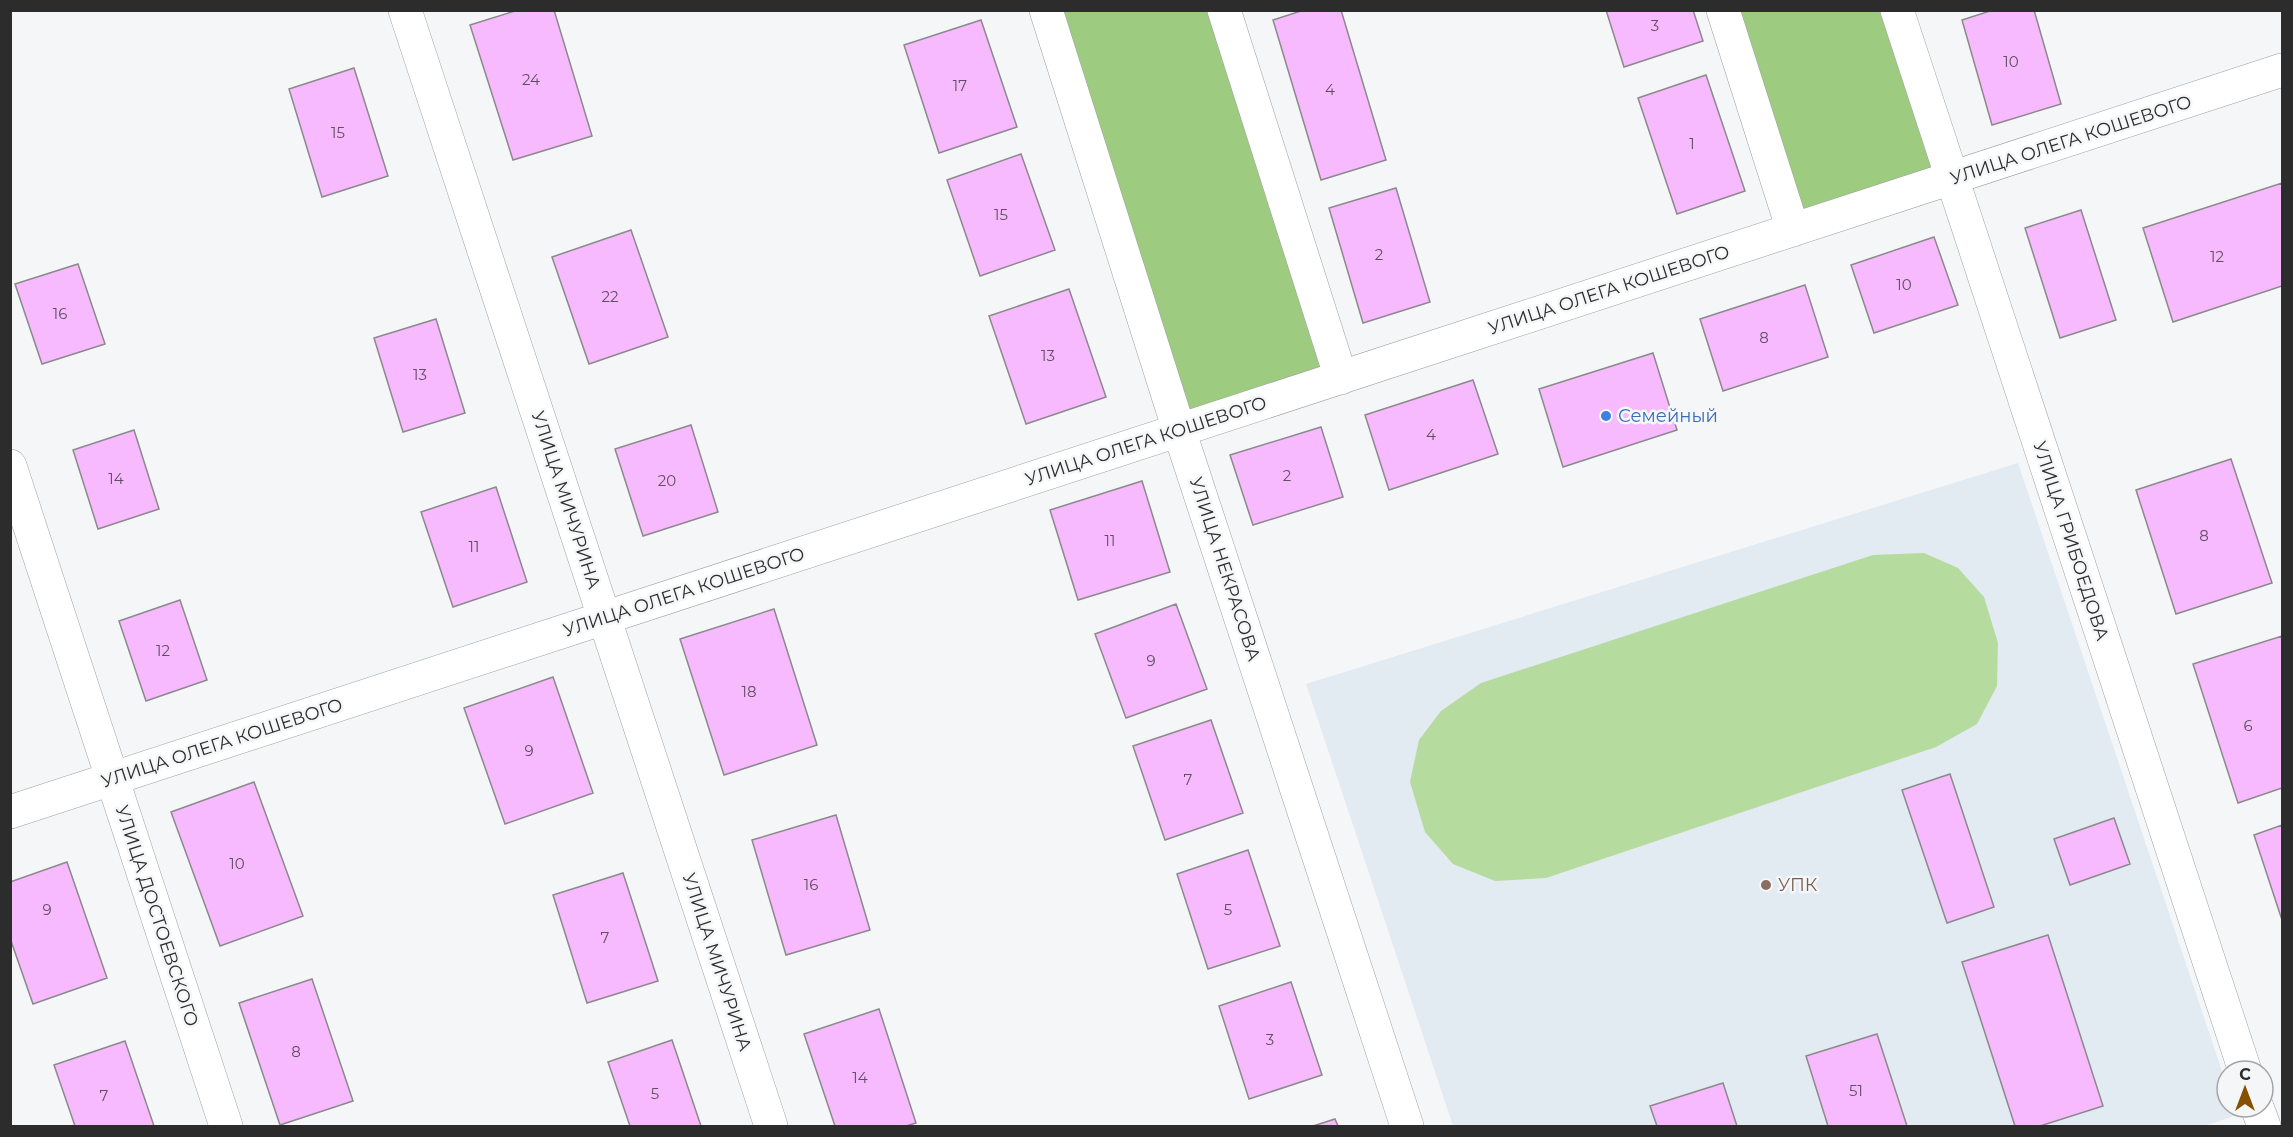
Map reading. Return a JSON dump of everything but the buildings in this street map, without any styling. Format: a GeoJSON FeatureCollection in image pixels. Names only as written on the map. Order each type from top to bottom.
{"type":"FeatureCollection","features":[{"type":"Feature","properties":{"kind":"street","name":"УЛИЦА МИЧУРИНА"},"geometry":{"type":"LineString","coordinates":[[405,10],[771,1126]]}},
{"type":"Feature","properties":{"kind":"street","name":"УЛИЦА НЕКРАСОВА"},"geometry":{"type":"LineString","coordinates":[[1046,10],[1179,430],[1407,1126]]}},
{"type":"Feature","properties":{"kind":"street"},"geometry":{"type":"LineString","coordinates":[[1224,10],[1341,378]]}},
{"type":"Feature","properties":{"kind":"street"},"geometry":{"type":"LineString","coordinates":[[1723,10],[1793,230]]}},
{"type":"Feature","properties":{"kind":"street","name":"УЛИЦА ГРИБОЕДОВА"},"geometry":{"type":"LineString","coordinates":[[1897,10],[2241,1059]]}},
{"type":"Feature","properties":{"kind":"street","name":"УЛИЦА ОЛЕГА КОШЕВОГО"},"geometry":{"type":"LineString","coordinates":[[10,812],[2283,70]]}},
{"type":"Feature","properties":{"kind":"street","name":"УЛИЦА ДОСТОЕВСКОГО"},"geometry":{"type":"LineString","coordinates":[[10,466],[226,1126]]}},
{"type":"Feature","properties":{"kind":"shaded area","name":"УПК"},"geometry":{"type":"Polygon","coordinates":[[[2018,463],[2218,1059],[2215,1059],[2215,1119],[2225,1119],[2204,1126],[1453,1126],[1306,684],[2018,463]]]}},
{"type":"Feature","properties":{"kind":"green space"},"geometry":{"type":"Polygon","coordinates":[[[1061,11],[1214,11],[1328,369],[1189,413],[1061,11]]]}},
{"type":"Feature","properties":{"kind":"green space"},"geometry":{"type":"Polygon","coordinates":[[[1733,11],[1886,11],[1937,171],[1799,215],[1733,11]]]}},
{"type":"Feature","properties":{"kind":"green space"},"geometry":{"type":"Polygon","coordinates":[[[1924,553],[1958,568],[1984,597],[1998,643],[1997,686],[1977,724],[1936,747],[1546,878],[1495,881],[1453,864],[1425,832],[1410,782],[1419,740],[1441,711],[1481,683],[1873,555],[1924,553]]]}},
{"type":"Feature","properties":{"kind":"place","name":"Семейный"},"geometry":{"type":"Point","coordinates":[1606,416]}},
{"type":"Feature","properties":{"kind":"place","name":"УПК"},"geometry":{"type":"Point","coordinates":[1766,885]}}]}
